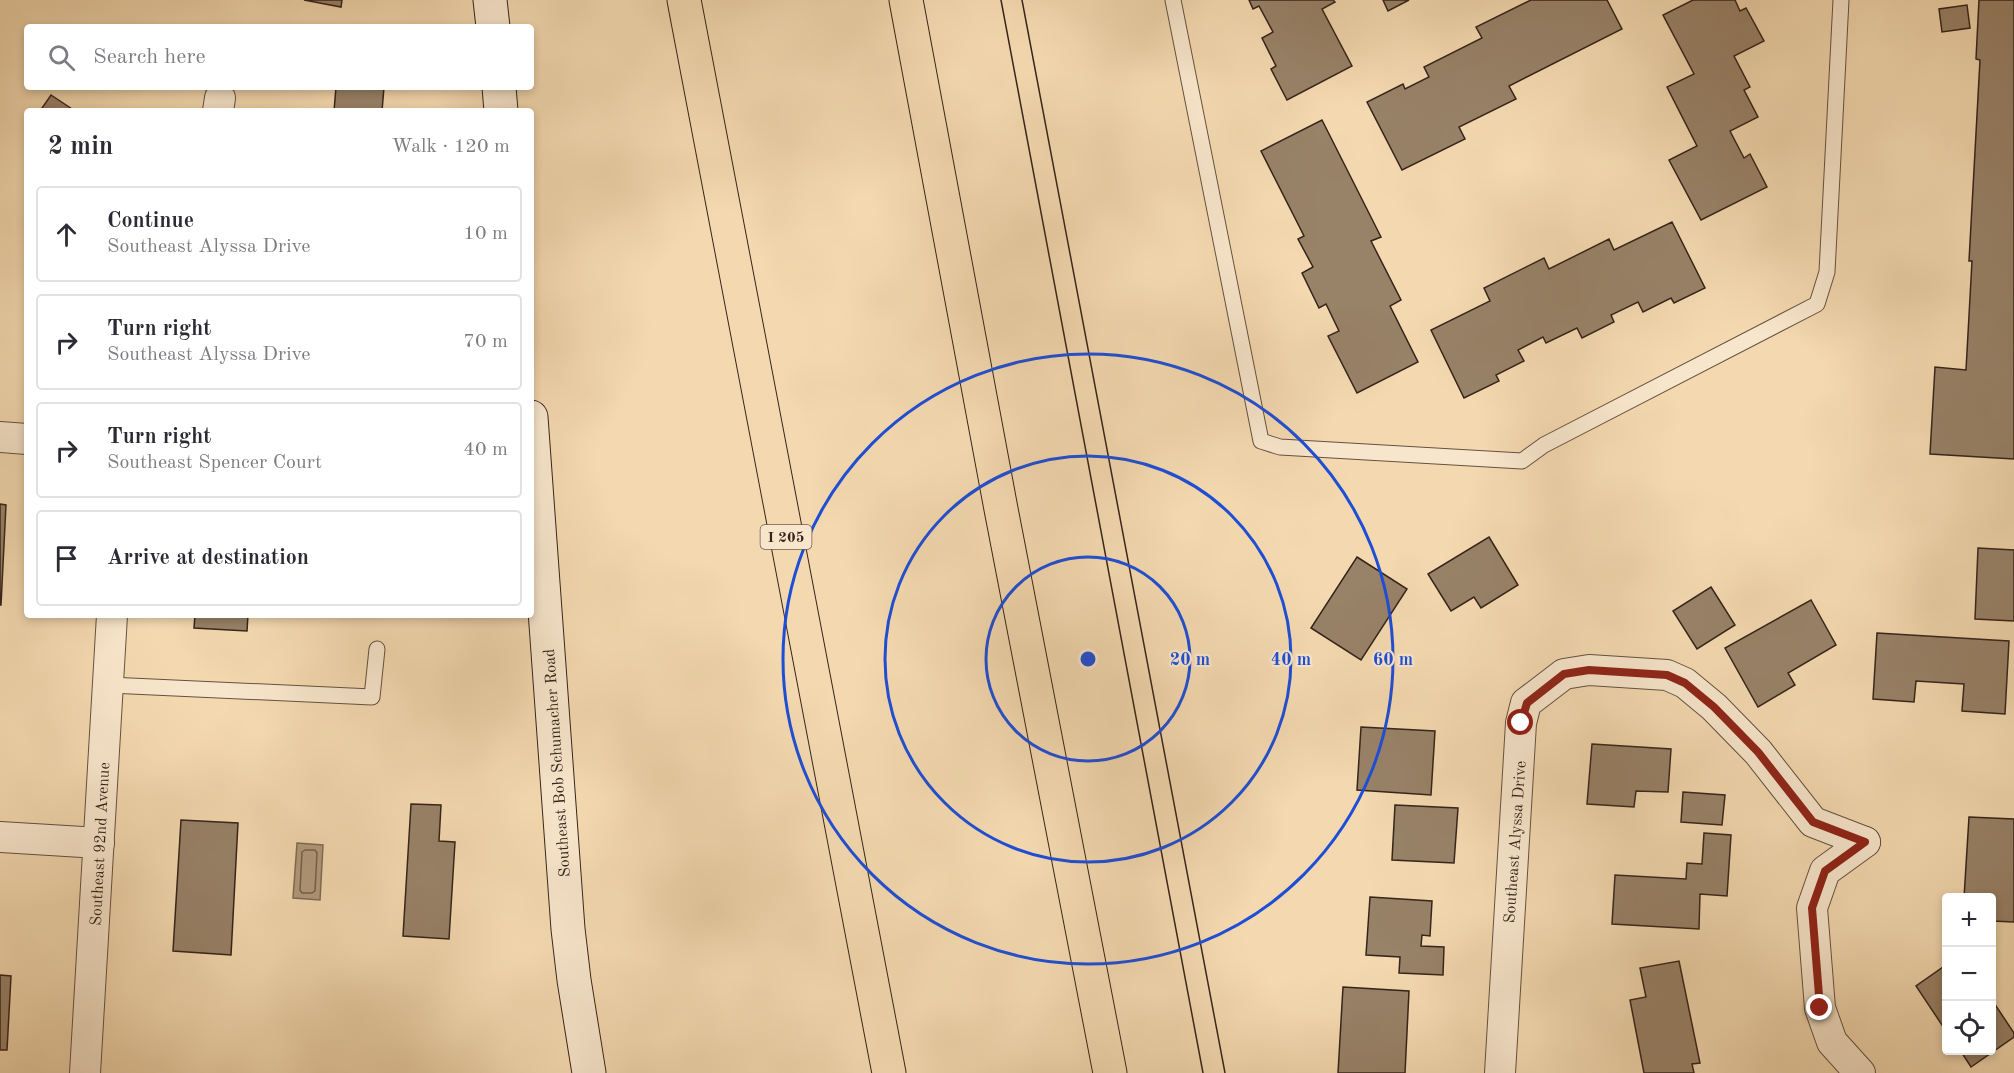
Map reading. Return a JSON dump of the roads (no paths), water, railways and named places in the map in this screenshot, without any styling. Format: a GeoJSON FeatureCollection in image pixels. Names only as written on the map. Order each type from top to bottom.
{"type":"FeatureCollection","features":[{"type":"Feature","properties":{"kind":"highway","name":"I 205"},"geometry":{"type":"LineString","coordinates":[[684,0],[889,1073]]}},
{"type":"Feature","properties":{"kind":"highway"},"geometry":{"type":"LineString","coordinates":[[906,0],[1000,509],[1110,1073]]}},
{"type":"Feature","properties":{"kind":"main road"},"geometry":{"type":"LineString","coordinates":[[490,0],[493,24]]}},
{"type":"Feature","properties":{"kind":"main road"},"geometry":{"type":"LineString","coordinates":[[499,90],[501,108]]}},
{"type":"Feature","properties":{"kind":"main road","name":"Southeast Bob Schumacher Road"},"geometry":{"type":"LineString","coordinates":[[534,459],[568,930],[590,1073]]}},
{"type":"Feature","properties":{"kind":"street"},"geometry":{"type":"LineString","coordinates":[[0,437],[24,439]]}},
{"type":"Feature","properties":{"kind":"street","name":"Southeast 92nd Avenue"},"geometry":{"type":"LineString","coordinates":[[86,1073],[112,618]]}},
{"type":"Feature","properties":{"kind":"street","name":"Southeast Alyssa Drive"},"geometry":{"type":"LineString","coordinates":[[1500,1073],[1521,723],[1527,703],[1564,674],[1589,670],[1667,675],[1685,683],[1714,707],[1758,752],[1813,822],[1865,842],[1825,871],[1812,908],[1820,1008],[1832,1042],[1860,1073]]}},
{"type":"Feature","properties":{"kind":"street"},"geometry":{"type":"LineString","coordinates":[[0,837],[99,843]]}},
{"type":"Feature","properties":{"kind":"lane"},"geometry":{"type":"LineString","coordinates":[[1173,0],[1261,441],[1280,447],[1522,461],[1544,445],[1817,304],[1827,272],[1841,0]]}},
{"type":"Feature","properties":{"kind":"lane"},"geometry":{"type":"LineString","coordinates":[[109,685],[372,698],[377,649]]}},
{"type":"Feature","properties":{"kind":"water"},"geometry":{"type":"Polygon","coordinates":[[[297,843],[323,845],[320,900],[293,898],[297,843]]]}},
{"type":"Feature","properties":{"kind":"tram line"},"geometry":{"type":"LineString","coordinates":[[1001,0],[1203,1073]]}},
{"type":"Feature","properties":{"kind":"tram line"},"geometry":{"type":"LineString","coordinates":[[1022,0],[1225,1073]]}}]}
